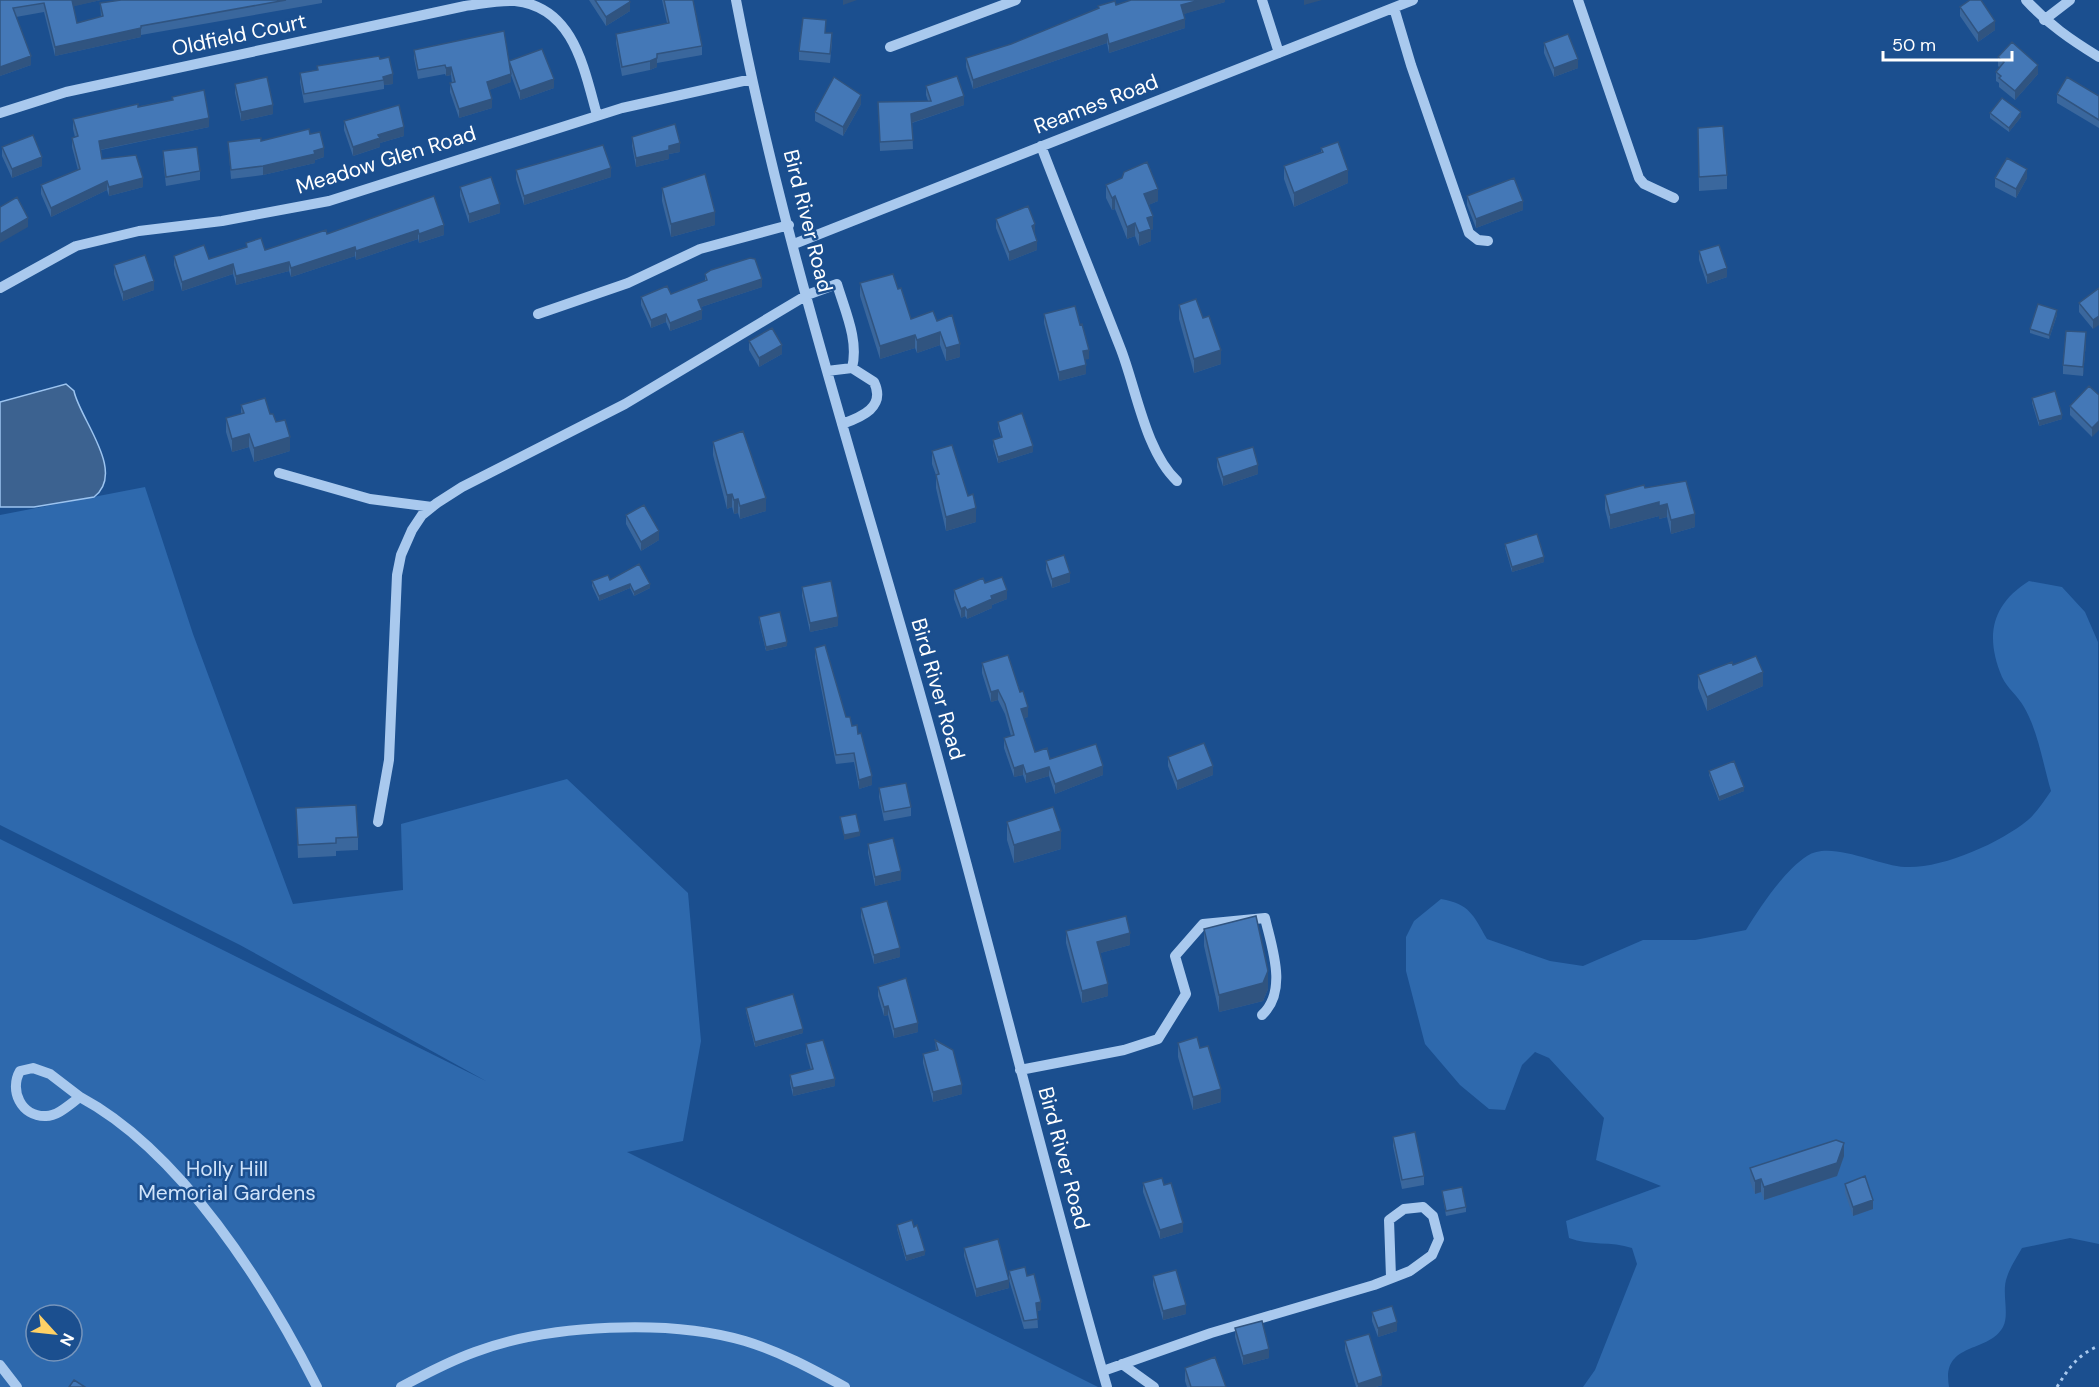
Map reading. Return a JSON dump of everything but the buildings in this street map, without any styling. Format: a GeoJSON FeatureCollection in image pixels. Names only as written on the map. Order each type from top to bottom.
{"type":"FeatureCollection","features":[{"type":"Feature","properties":{"kind":"street","name":"Oldfield Court"},"geometry":{"type":"LineString","coordinates":[[0,113],[66,92],[465,6],[512,0],[529,3],[545,10],[568,33],[582,61],[597,115]]}},
{"type":"Feature","properties":{"kind":"street","name":"Bird River Road"},"geometry":{"type":"LineString","coordinates":[[736,0],[752,79],[827,371],[930,728],[1107,1387]]}},
{"type":"Feature","properties":{"kind":"street"},"geometry":{"type":"LineString","coordinates":[[890,47],[1016,0]]}},
{"type":"Feature","properties":{"kind":"street"},"geometry":{"type":"LineString","coordinates":[[1262,0],[1279,53]]}},
{"type":"Feature","properties":{"kind":"street","name":"Reames Road"},"geometry":{"type":"LineString","coordinates":[[794,244],[1413,0]]}},
{"type":"Feature","properties":{"kind":"street"},"geometry":{"type":"LineString","coordinates":[[1578,0],[1639,178],[1644,184],[1674,198]]}},
{"type":"Feature","properties":{"kind":"street"},"geometry":{"type":"LineString","coordinates":[[2026,0],[2044,20],[2099,57]]}},
{"type":"Feature","properties":{"kind":"street"},"geometry":{"type":"LineString","coordinates":[[2044,20],[2070,0]]}},
{"type":"Feature","properties":{"kind":"street"},"geometry":{"type":"LineString","coordinates":[[1394,8],[1411,65],[1469,233],[1478,240],[1488,241]]}},
{"type":"Feature","properties":{"kind":"street","name":"Meadow Glen Road"},"geometry":{"type":"LineString","coordinates":[[0,288],[76,246],[139,231],[222,221],[329,201],[597,115],[752,79]]}},
{"type":"Feature","properties":{"kind":"street"},"geometry":{"type":"LineString","coordinates":[[1041,147],[1121,348],[1156,453],[1167,472],[1177,481]]}},
{"type":"Feature","properties":{"kind":"street"},"geometry":{"type":"LineString","coordinates":[[538,314],[628,283],[700,249],[789,225]]}},
{"type":"Feature","properties":{"kind":"street"},"geometry":{"type":"LineString","coordinates":[[378,822],[386,788],[392,721],[397,575],[401,555],[412,530],[422,515],[462,487],[625,404],[807,295],[837,284],[855,344],[852,368]]}},
{"type":"Feature","properties":{"kind":"street"},"geometry":{"type":"LineString","coordinates":[[827,371],[852,368],[874,381],[878,397],[875,406],[868,413],[842,424]]}},
{"type":"Feature","properties":{"kind":"street"},"geometry":{"type":"LineString","coordinates":[[279,473],[370,499],[432,507]]}},
{"type":"Feature","properties":{"kind":"street"},"geometry":{"type":"LineString","coordinates":[[1020,1070],[1124,1050],[1158,1039],[1186,994],[1174,956],[1203,924],[1265,918],[1277,970],[1272,1006],[1262,1015]]}},
{"type":"Feature","properties":{"kind":"street"},"geometry":{"type":"LineString","coordinates":[[80,1097],[55,1114],[36,1114],[18,1101],[14,1088],[16,1078],[20,1071],[33,1068],[40,1070],[101,1109],[155,1152],[202,1205],[260,1286],[296,1345],[317,1387]]}},
{"type":"Feature","properties":{"kind":"street"},"geometry":{"type":"LineString","coordinates":[[1103,1371],[1211,1333],[1374,1285],[1410,1271],[1432,1255],[1439,1239],[1432,1216],[1423,1207],[1404,1209],[1389,1220],[1391,1277]]}},
{"type":"Feature","properties":{"kind":"street"},"geometry":{"type":"LineString","coordinates":[[401,1387],[475,1352],[514,1340],[544,1334],[616,1328],[673,1330],[745,1341],[800,1362],[844,1387]]}},
{"type":"Feature","properties":{"kind":"street"},"geometry":{"type":"LineString","coordinates":[[1122,1364],[1154,1387]]}},
{"type":"Feature","properties":{"kind":"street"},"geometry":{"type":"LineString","coordinates":[[0,1365],[17,1387]]}},
{"type":"Feature","properties":{"kind":"path"},"geometry":{"type":"LineString","coordinates":[[2056,1387],[2076,1359],[2086,1351],[2099,1346]]}},
{"type":"Feature","properties":{"kind":"green space","name":"Holly Hill Memorial Gardens"},"geometry":{"type":"Polygon","coordinates":[[[145,487],[193,634],[293,904],[403,890],[401,824],[567,779],[688,893],[701,1041],[683,1141],[627,1152],[1098,1387],[0,1387],[0,839],[486,1081],[240,945],[0,825],[0,515],[145,487]]]}},
{"type":"Feature","properties":{"kind":"green space"},"geometry":{"type":"Polygon","coordinates":[[[2029,581],[2062,587],[2085,612],[2098,642],[2099,1244],[2070,1238],[2022,1248],[2005,1283],[2006,1316],[2003,1327],[1996,1335],[1967,1350],[1952,1362],[1948,1372],[1949,1387],[1583,1387],[1595,1370],[1637,1264],[1632,1248],[1569,1238],[1566,1221],[1661,1186],[1596,1160],[1604,1118],[1549,1058],[1535,1052],[1522,1065],[1505,1110],[1489,1109],[1460,1085],[1425,1044],[1406,971],[1406,937],[1414,921],[1441,899],[1451,901],[1470,912],[1487,939],[1550,961],[1583,966],[1643,940],[1695,940],[1746,930],[1781,880],[1807,856],[1817,852],[1841,852],[1905,867],[1936,864],[1987,846],[2028,820],[2051,791],[2033,726],[2022,703],[2002,677],[1994,648],[1993,635],[1999,611],[2016,590],[2029,581]]]}},
{"type":"Feature","properties":{"kind":"shaded area"},"geometry":{"type":"Polygon","coordinates":[[[66,384],[74,391],[98,445],[106,474],[103,486],[94,497],[34,507],[0,507],[0,402],[66,384]]]}}]}
